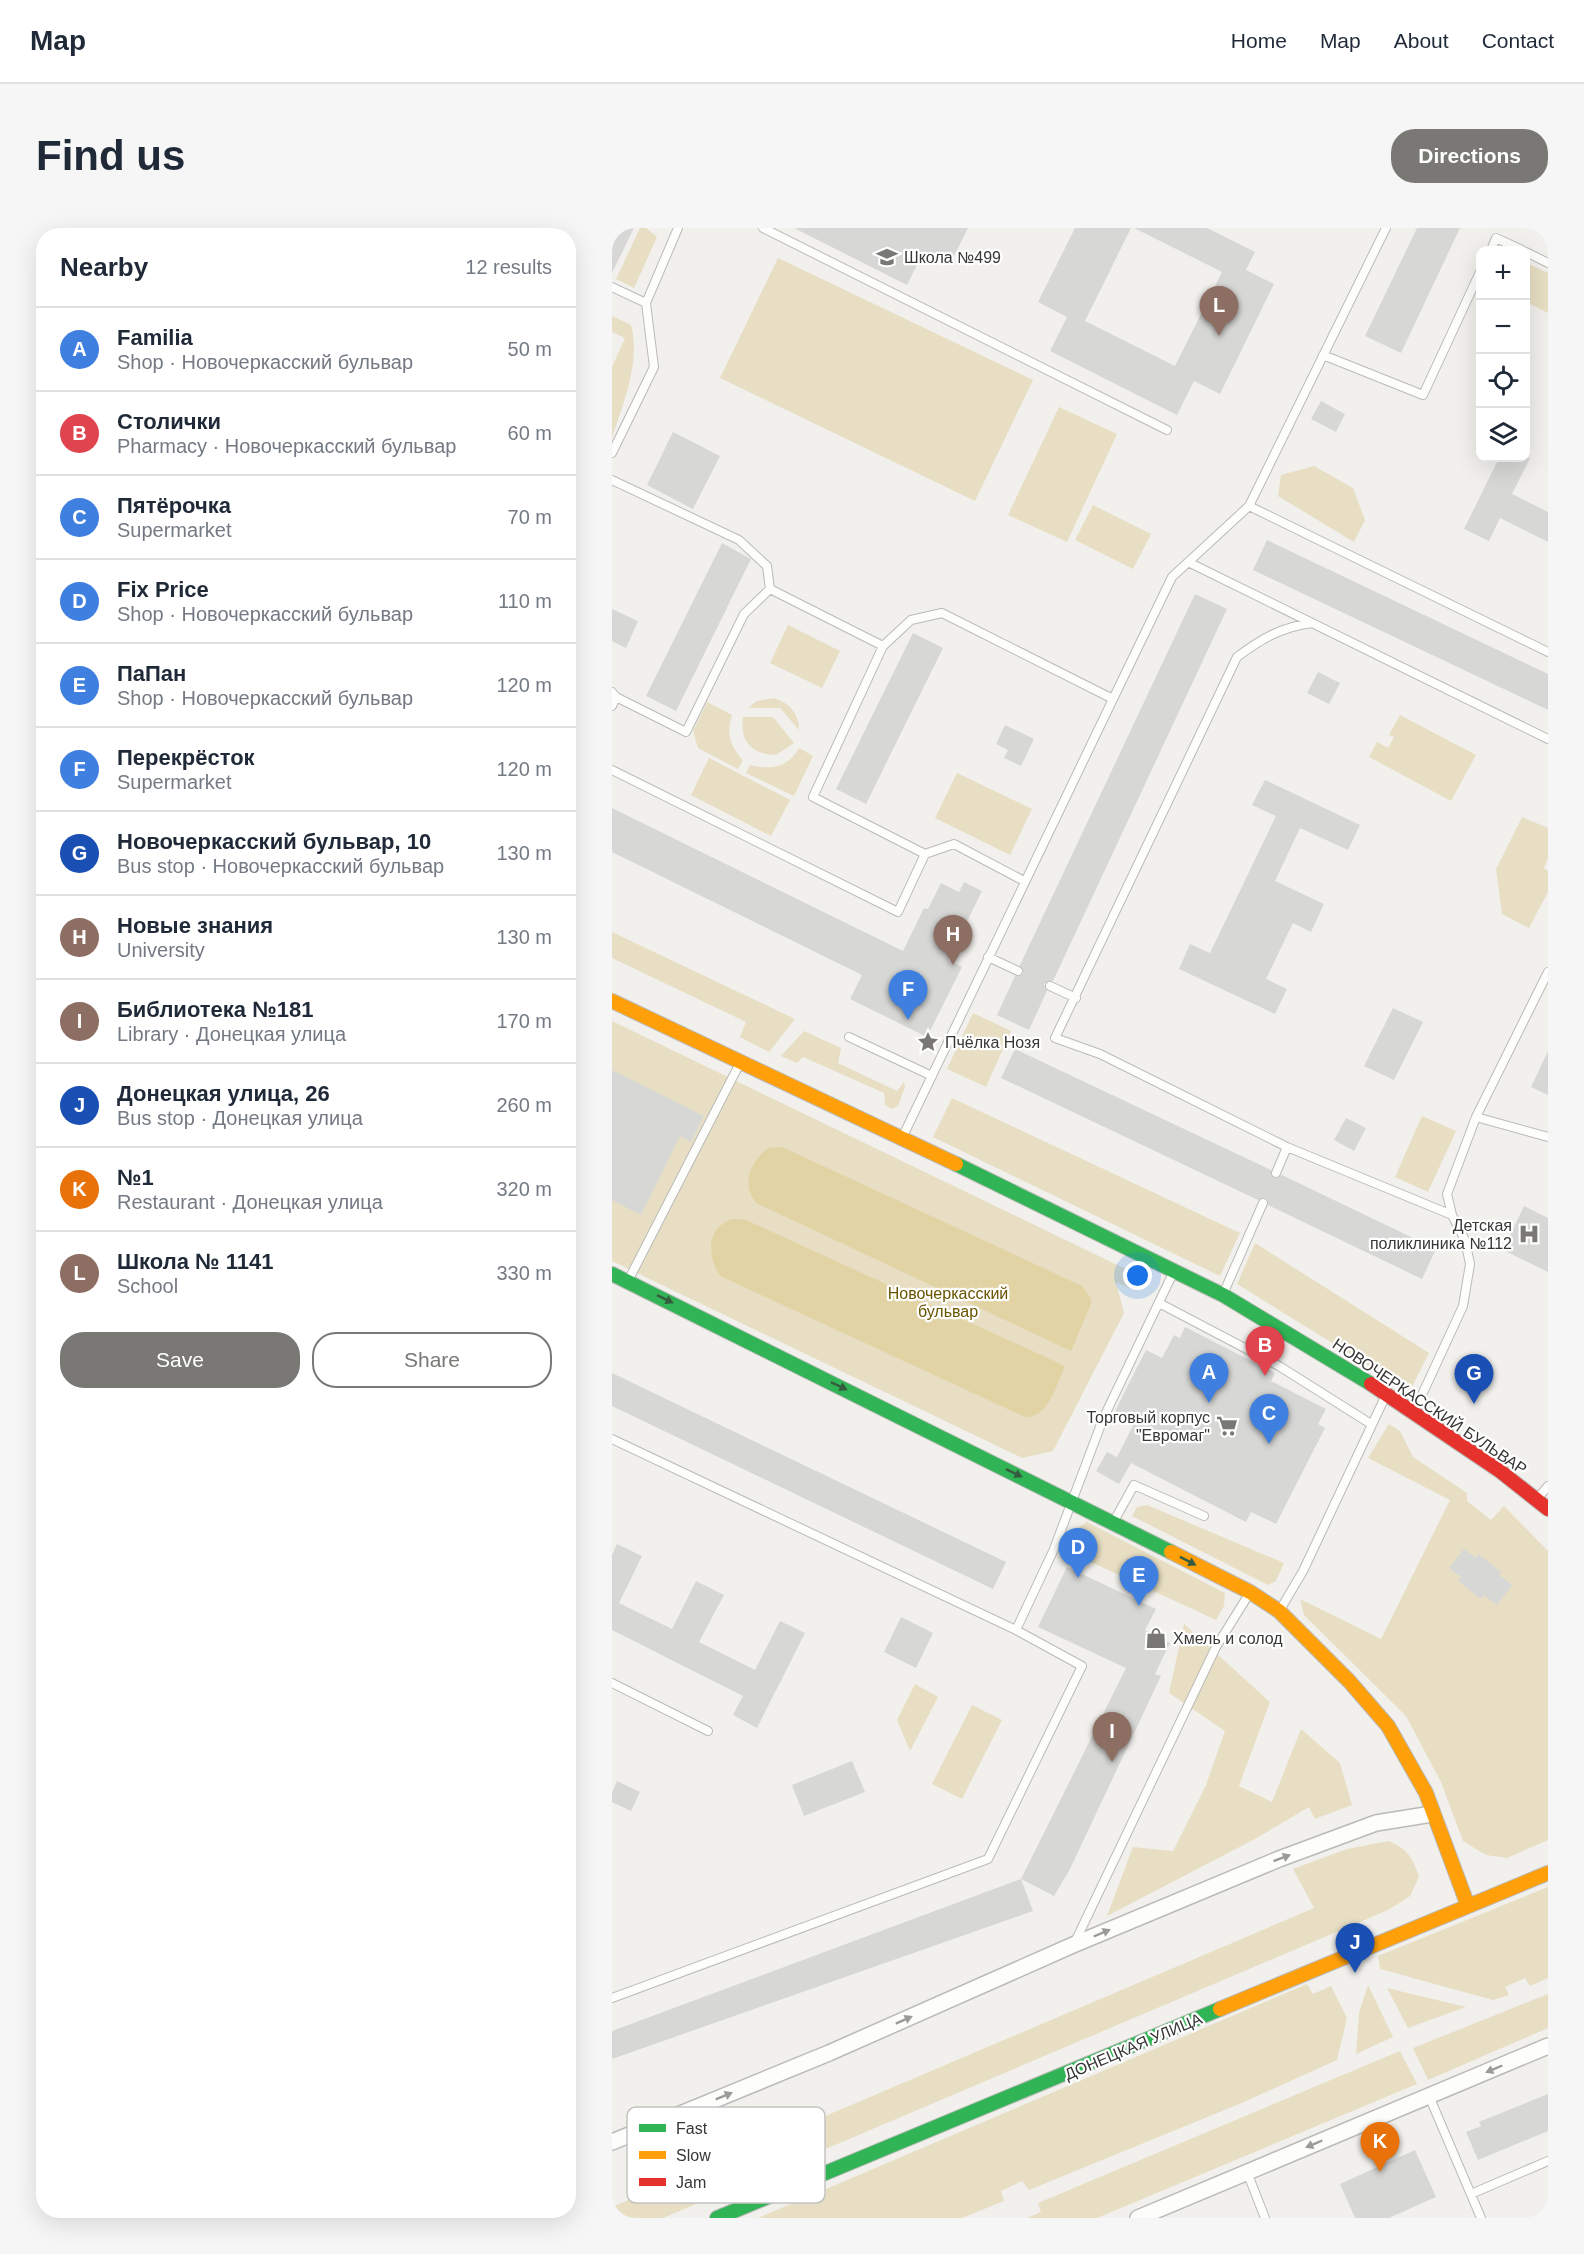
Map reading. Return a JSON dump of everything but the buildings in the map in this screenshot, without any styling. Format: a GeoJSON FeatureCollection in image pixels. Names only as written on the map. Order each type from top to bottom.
{"type":"FeatureCollection","features":[{"type":"Feature","properties":{"kind":"street","name":"НОВОЧЕРКАССКИЙ БУЛЬВАР"},"geometry":{"type":"LineString","coordinates":[[612,1001],[1174,1269],[1223,1295],[1387,1393],[1543,1501],[1548,1509]]}},
{"type":"Feature","properties":{"kind":"street"},"geometry":{"type":"LineString","coordinates":[[612,1274],[1072,1502],[1250,1592],[1279,1611],[1349,1681],[1388,1726],[1425,1793],[1468,1906]]}},
{"type":"Feature","properties":{"kind":"street"},"geometry":{"type":"LineString","coordinates":[[697,2107],[829,2053],[1073,1945],[1279,1859],[1376,1823],[1432,1814]]}},
{"type":"Feature","properties":{"kind":"street","name":"ДОНЕЦКАЯ УЛИЦА"},"geometry":{"type":"LineString","coordinates":[[825,2173],[1548,1873]]}},
{"type":"Feature","properties":{"kind":"street"},"geometry":{"type":"LineString","coordinates":[[1138,2218],[1548,2046]]}},
{"type":"Feature","properties":{"kind":"street"},"geometry":{"type":"LineString","coordinates":[[612,2142],[627,2136]]}},
{"type":"Feature","properties":{"kind":"street","name":"ДОНЕЦКАЯ УЛИЦА"},"geometry":{"type":"LineString","coordinates":[[717,2218],[753,2203]]}},
{"type":"Feature","properties":{"kind":"lane"},"geometry":{"type":"LineString","coordinates":[[612,453],[654,367],[646,303],[677,228]]}},
{"type":"Feature","properties":{"kind":"lane"},"geometry":{"type":"LineString","coordinates":[[763,228],[1167,430]]}},
{"type":"Feature","properties":{"kind":"lane"},"geometry":{"type":"LineString","coordinates":[[901,1139],[1172,577],[1249,506],[1386,228]]}},
{"type":"Feature","properties":{"kind":"lane"},"geometry":{"type":"LineString","coordinates":[[1493,246],[1496,238],[1513,246]]}},
{"type":"Feature","properties":{"kind":"lane"},"geometry":{"type":"LineString","coordinates":[[1530,254],[1548,263]]}},
{"type":"Feature","properties":{"kind":"lane"},"geometry":{"type":"LineString","coordinates":[[1323,355],[1423,395],[1476,281]]}},
{"type":"Feature","properties":{"kind":"lane"},"geometry":{"type":"LineString","coordinates":[[612,287],[646,303]]}},
{"type":"Feature","properties":{"kind":"lane"},"geometry":{"type":"LineString","coordinates":[[612,480],[739,540],[767,566],[770,589]]}},
{"type":"Feature","properties":{"kind":"lane"},"geometry":{"type":"LineString","coordinates":[[1249,506],[1548,652]]}},
{"type":"Feature","properties":{"kind":"lane"},"geometry":{"type":"LineString","coordinates":[[1188,562],[1547,736]]}},
{"type":"Feature","properties":{"kind":"lane"},"geometry":{"type":"LineString","coordinates":[[770,589],[883,646]]}},
{"type":"Feature","properties":{"kind":"lane"},"geometry":{"type":"LineString","coordinates":[[612,706],[614,695],[686,732],[744,614],[770,589]]}},
{"type":"Feature","properties":{"kind":"lane"},"geometry":{"type":"LineString","coordinates":[[1024,881],[954,844],[925,854],[813,797],[883,646],[911,620],[942,613],[1113,699]]}},
{"type":"Feature","properties":{"kind":"lane"},"geometry":{"type":"LineString","coordinates":[[1312,623],[1290,626],[1272,633],[1237,657],[1055,1038],[1100,1054],[1287,1147],[1452,1215]]}},
{"type":"Feature","properties":{"kind":"lane"},"geometry":{"type":"LineString","coordinates":[[612,770],[898,912],[925,854]]}},
{"type":"Feature","properties":{"kind":"lane"},"geometry":{"type":"LineString","coordinates":[[988,957],[1018,971]]}},
{"type":"Feature","properties":{"kind":"lane"},"geometry":{"type":"LineString","coordinates":[[1414,1412],[1463,1306],[1470,1264],[1465,1240],[1452,1215],[1447,1194],[1476,1117],[1548,972]]}},
{"type":"Feature","properties":{"kind":"lane"},"geometry":{"type":"LineString","coordinates":[[1050,986],[1076,998]]}},
{"type":"Feature","properties":{"kind":"lane"},"geometry":{"type":"LineString","coordinates":[[849,1038],[932,1076]]}},
{"type":"Feature","properties":{"kind":"lane"},"geometry":{"type":"LineString","coordinates":[[628,1281],[741,1062]]}},
{"type":"Feature","properties":{"kind":"lane"},"geometry":{"type":"LineString","coordinates":[[1476,1117],[1548,1137]]}},
{"type":"Feature","properties":{"kind":"lane"},"geometry":{"type":"LineString","coordinates":[[1276,1173],[1287,1147]]}},
{"type":"Feature","properties":{"kind":"lane"},"geometry":{"type":"LineString","coordinates":[[1223,1295],[1263,1203]]}},
{"type":"Feature","properties":{"kind":"lane"},"geometry":{"type":"LineString","coordinates":[[1016,1630],[1054,1549],[1104,1419],[1174,1269]]}},
{"type":"Feature","properties":{"kind":"lane"},"geometry":{"type":"LineString","coordinates":[[1159,1303],[1279,1366],[1371,1424]]}},
{"type":"Feature","properties":{"kind":"lane"},"geometry":{"type":"LineString","coordinates":[[1279,1611],[1303,1571],[1387,1393]]}},
{"type":"Feature","properties":{"kind":"lane"},"geometry":{"type":"LineString","coordinates":[[612,1439],[1016,1630],[1082,1666],[988,1859],[612,1998]]}},
{"type":"Feature","properties":{"kind":"lane"},"geometry":{"type":"LineString","coordinates":[[1113,1523],[1134,1485],[1204,1516]]}},
{"type":"Feature","properties":{"kind":"lane"},"geometry":{"type":"LineString","coordinates":[[1543,1501],[1548,1486]]}},
{"type":"Feature","properties":{"kind":"lane"},"geometry":{"type":"LineString","coordinates":[[1073,1945],[1216,1647],[1250,1592]]}},
{"type":"Feature","properties":{"kind":"lane"},"geometry":{"type":"LineString","coordinates":[[612,1683],[708,1731]]}},
{"type":"Feature","properties":{"kind":"lane"},"geometry":{"type":"LineString","coordinates":[[1429,2096],[1481,2218]]}},
{"type":"Feature","properties":{"kind":"lane"},"geometry":{"type":"LineString","coordinates":[[1471,2194],[1548,2161]]}},
{"type":"Feature","properties":{"kind":"lane"},"geometry":{"type":"LineString","coordinates":[[1247,2171],[1265,2218]]}},
{"type":"Feature","properties":{"kind":"green space"},"geometry":{"type":"Polygon","coordinates":[[[640,228],[646,228],[657,237],[634,288],[616,279],[640,228]]]}},
{"type":"Feature","properties":{"kind":"green space"},"geometry":{"type":"Polygon","coordinates":[[[778,258],[1033,380],[975,501],[720,378],[778,258]]]}},
{"type":"Feature","properties":{"kind":"green space"},"geometry":{"type":"Polygon","coordinates":[[[1530,265],[1548,273],[1548,313],[1530,304],[1530,265]]]}},
{"type":"Feature","properties":{"kind":"green space"},"geometry":{"type":"Polygon","coordinates":[[[612,316],[631,325],[634,353],[629,382],[612,438],[612,367],[625,338],[612,332],[612,316]]]}},
{"type":"Feature","properties":{"kind":"green space"},"geometry":{"type":"Polygon","coordinates":[[[1059,407],[1117,434],[1067,542],[1008,515],[1059,407]]]}},
{"type":"Feature","properties":{"kind":"green space"},"geometry":{"type":"Polygon","coordinates":[[[1314,466],[1353,488],[1365,520],[1354,542],[1278,496],[1281,475],[1314,466]]]}},
{"type":"Feature","properties":{"kind":"green space"},"geometry":{"type":"Polygon","coordinates":[[[1093,505],[1151,534],[1133,569],[1075,540],[1093,505]]]}},
{"type":"Feature","properties":{"kind":"green space"},"geometry":{"type":"Polygon","coordinates":[[[788,625],[840,651],[822,688],[770,663],[788,625]]]}},
{"type":"Feature","properties":{"kind":"green space"},"geometry":{"type":"Polygon","coordinates":[[[774,698],[785,703],[792,710],[799,730],[780,708],[748,708],[757,701],[774,698]]]}},
{"type":"Feature","properties":{"kind":"green space"},"geometry":{"type":"Polygon","coordinates":[[[707,702],[732,715],[729,728],[730,739],[743,760],[738,769],[698,748],[693,731],[707,702]]]}},
{"type":"Feature","properties":{"kind":"green space"},"geometry":{"type":"Polygon","coordinates":[[[1400,715],[1476,755],[1451,801],[1369,757],[1377,742],[1388,748],[1394,737],[1389,735],[1400,715]]]}},
{"type":"Feature","properties":{"kind":"green space"},"geometry":{"type":"Polygon","coordinates":[[[743,717],[773,717],[794,743],[776,755],[754,750],[743,733],[743,717]]]}},
{"type":"Feature","properties":{"kind":"green space"},"geometry":{"type":"Polygon","coordinates":[[[799,748],[813,756],[794,796],[746,773],[750,765],[778,766],[790,760],[799,748]]]}},
{"type":"Feature","properties":{"kind":"green space"},"geometry":{"type":"Polygon","coordinates":[[[709,758],[790,800],[771,836],[691,795],[709,758]]]}},
{"type":"Feature","properties":{"kind":"green space"},"geometry":{"type":"Polygon","coordinates":[[[957,773],[1032,809],[1010,855],[935,818],[957,773]]]}},
{"type":"Feature","properties":{"kind":"green space"},"geometry":{"type":"Polygon","coordinates":[[[1522,817],[1548,828],[1548,858],[1544,868],[1548,871],[1548,892],[1529,928],[1502,914],[1496,869],[1522,817]]]}},
{"type":"Feature","properties":{"kind":"green space"},"geometry":{"type":"Polygon","coordinates":[[[612,932],[795,1019],[769,1052],[740,1037],[746,1022],[612,958],[612,932]]]}},
{"type":"Feature","properties":{"kind":"green space"},"geometry":{"type":"Polygon","coordinates":[[[973,1013],[1011,1031],[986,1087],[947,1069],[973,1013]]]}},
{"type":"Feature","properties":{"kind":"green space","name":"Новочеркасский бульвар"},"geometry":{"type":"Polygon","coordinates":[[[612,1021],[1138,1275],[1138,1283],[1131,1289],[1116,1282],[1124,1313],[1053,1451],[1022,1458],[612,1261],[612,1021]]]}},
{"type":"Feature","properties":{"kind":"green space"},"geometry":{"type":"Polygon","coordinates":[[[804,1031],[841,1048],[838,1063],[897,1091],[904,1082],[905,1087],[898,1106],[892,1109],[885,1105],[884,1093],[803,1057],[797,1063],[781,1056],[804,1031]]]}},
{"type":"Feature","properties":{"kind":"green space"},"geometry":{"type":"Polygon","coordinates":[[[952,1098],[1240,1233],[1220,1276],[933,1137],[952,1098]]]}},
{"type":"Feature","properties":{"kind":"green space"},"geometry":{"type":"Polygon","coordinates":[[[1422,1116],[1456,1131],[1428,1192],[1395,1177],[1422,1116]]]}},
{"type":"Feature","properties":{"kind":"green space"},"geometry":{"type":"Polygon","coordinates":[[[1255,1243],[1429,1353],[1410,1391],[1237,1284],[1255,1243]]]}},
{"type":"Feature","properties":{"kind":"green space"},"geometry":{"type":"Polygon","coordinates":[[[1389,1424],[1400,1431],[1413,1457],[1467,1493],[1467,1501],[1491,1520],[1504,1506],[1548,1551],[1548,1840],[1507,1858],[1486,1855],[1463,1841],[1441,1782],[1406,1716],[1304,1615],[1300,1599],[1381,1639],[1450,1500],[1368,1458],[1389,1424]]]}},
{"type":"Feature","properties":{"kind":"green space"},"geometry":{"type":"Polygon","coordinates":[[[1147,1505],[1284,1563],[1276,1581],[1268,1585],[1132,1516],[1137,1507],[1147,1505]]]}},
{"type":"Feature","properties":{"kind":"green space"},"geometry":{"type":"Polygon","coordinates":[[[1087,1522],[1225,1593],[1224,1606],[1216,1620],[1065,1550],[1077,1528],[1087,1522]]]}},
{"type":"Feature","properties":{"kind":"green space"},"geometry":{"type":"Polygon","coordinates":[[[1184,1624],[1270,1702],[1239,1786],[1272,1802],[1301,1729],[1340,1763],[1352,1805],[1315,1819],[1309,1807],[1255,1839],[1107,1916],[1133,1847],[1173,1851],[1206,1785],[1225,1731],[1169,1693],[1184,1624]]]}},
{"type":"Feature","properties":{"kind":"green space"},"geometry":{"type":"Polygon","coordinates":[[[915,1684],[938,1697],[910,1751],[897,1720],[915,1684]]]}},
{"type":"Feature","properties":{"kind":"green space"},"geometry":{"type":"Polygon","coordinates":[[[972,1705],[1002,1720],[962,1799],[932,1784],[972,1705]]]}},
{"type":"Feature","properties":{"kind":"green space"},"geometry":{"type":"Polygon","coordinates":[[[1388,1841],[1400,1847],[1408,1854],[1419,1877],[1410,1896],[1388,1910],[825,2149],[825,2116],[1314,1908],[1293,1869],[1347,1849],[1388,1841]]]}},
{"type":"Feature","properties":{"kind":"green space"},"geometry":{"type":"Polygon","coordinates":[[[1548,1887],[1548,1978],[1530,1986],[1525,1978],[1505,1987],[1509,1995],[1493,2000],[1380,1969],[1378,1956],[1548,1887]]]}},
{"type":"Feature","properties":{"kind":"green space"},"geometry":{"type":"Polygon","coordinates":[[[1307,1984],[1313,1994],[1331,1986],[1347,2018],[1337,2060],[1244,2102],[1029,2190],[1022,2181],[1001,2191],[1004,2201],[962,2218],[758,2218],[793,2203],[825,2203],[825,2189],[1307,1984]]]}},
{"type":"Feature","properties":{"kind":"green space"},"geometry":{"type":"Polygon","coordinates":[[[1368,1985],[1393,2037],[1356,2054],[1359,2013],[1368,1985]]]}},
{"type":"Feature","properties":{"kind":"green space"},"geometry":{"type":"Polygon","coordinates":[[[1387,1988],[1466,2007],[1408,2028],[1387,1988]]]}},
{"type":"Feature","properties":{"kind":"green space"},"geometry":{"type":"Polygon","coordinates":[[[1548,1994],[1548,2028],[1428,2080],[1413,2048],[1548,1994]]]}},
{"type":"Feature","properties":{"kind":"green space"},"geometry":{"type":"Polygon","coordinates":[[[1400,2051],[1417,2084],[1097,2218],[1027,2218],[1041,2212],[1038,2203],[1400,2051]]]}},
{"type":"Feature","properties":{"kind":"green space"},"geometry":{"type":"Polygon","coordinates":[[[627,2201],[627,2203],[698,2203],[663,2218],[612,2218],[612,2207],[627,2201]]]}},
{"type":"Feature","properties":{"kind":"shaded area"},"geometry":{"type":"Polygon","coordinates":[[[782,1147],[1082,1286],[1091,1299],[1091,1304],[1071,1351],[756,1203],[751,1196],[748,1181],[752,1167],[768,1148],[782,1147]]]}},
{"type":"Feature","properties":{"kind":"shaded area"},"geometry":{"type":"Polygon","coordinates":[[[733,1219],[746,1220],[1065,1366],[1051,1399],[1040,1412],[1025,1417],[720,1276],[713,1260],[712,1243],[718,1228],[733,1219]]]}},
{"type":"Feature","properties":{"kind":"traffic: fast"},"geometry":{"type":"LineString","coordinates":[[956,1164],[1223,1295],[1371,1384]]}},
{"type":"Feature","properties":{"kind":"traffic: fast"},"geometry":{"type":"LineString","coordinates":[[612,1274],[1171,1552]]}},
{"type":"Feature","properties":{"kind":"traffic: fast"},"geometry":{"type":"LineString","coordinates":[[825,2173],[1220,2009]]}},
{"type":"Feature","properties":{"kind":"traffic: fast"},"geometry":{"type":"LineString","coordinates":[[717,2218],[753,2203]]}},
{"type":"Feature","properties":{"kind":"traffic: slow"},"geometry":{"type":"LineString","coordinates":[[612,1001],[956,1164]]}},
{"type":"Feature","properties":{"kind":"traffic: slow"},"geometry":{"type":"LineString","coordinates":[[1171,1552],[1250,1592],[1279,1611],[1349,1681],[1388,1726],[1426,1793],[1468,1906]]}},
{"type":"Feature","properties":{"kind":"traffic: slow"},"geometry":{"type":"LineString","coordinates":[[1220,2009],[1548,1873]]}},
{"type":"Feature","properties":{"kind":"traffic: jam"},"geometry":{"type":"LineString","coordinates":[[1371,1384],[1500,1471],[1548,1509]]}},
{"type":"Feature","properties":{"kind":"place","name":"Школа №499"},"geometry":{"type":"Point","coordinates":[887,257]}},
{"type":"Feature","properties":{"kind":"place","name":"Школа № 1141"},"geometry":{"type":"Point","coordinates":[1219,336]}},
{"type":"Feature","properties":{"kind":"place","name":"Новые знания"},"geometry":{"type":"Point","coordinates":[953,965]}},
{"type":"Feature","properties":{"kind":"place","name":"Перекрёсток"},"geometry":{"type":"Point","coordinates":[908,1020]}},
{"type":"Feature","properties":{"kind":"place","name":"Пчёлка Нозя"},"geometry":{"type":"Point","coordinates":[928,1042]}},
{"type":"Feature","properties":{"kind":"place","name":"Детская поликлиника №112"},"geometry":{"type":"Point","coordinates":[1529,1234]}},
{"type":"Feature","properties":{"kind":"place","name":"Столички"},"geometry":{"type":"Point","coordinates":[1265,1376]}},
{"type":"Feature","properties":{"kind":"place","name":"Familia"},"geometry":{"type":"Point","coordinates":[1209,1403]}},
{"type":"Feature","properties":{"kind":"place","name":"Новочеркасский бульвар, 10"},"geometry":{"type":"Point","coordinates":[1474,1404]}},
{"type":"Feature","properties":{"kind":"place","name":"Торговый корпус \"Евромаг\""},"geometry":{"type":"Point","coordinates":[1227,1426]}},
{"type":"Feature","properties":{"kind":"place","name":"Пятёрочка"},"geometry":{"type":"Point","coordinates":[1269,1444]}},
{"type":"Feature","properties":{"kind":"place","name":"Fix Price"},"geometry":{"type":"Point","coordinates":[1078,1578]}},
{"type":"Feature","properties":{"kind":"place","name":"ПаПан"},"geometry":{"type":"Point","coordinates":[1139,1606]}},
{"type":"Feature","properties":{"kind":"place","name":"Хмель и солод"},"geometry":{"type":"Point","coordinates":[1156,1638]}},
{"type":"Feature","properties":{"kind":"place","name":"Библиотека №181"},"geometry":{"type":"Point","coordinates":[1112,1762]}},
{"type":"Feature","properties":{"kind":"place","name":"Донецкая улица, 26"},"geometry":{"type":"Point","coordinates":[1355,1973]}},
{"type":"Feature","properties":{"kind":"place","name":"№1"},"geometry":{"type":"Point","coordinates":[1380,2172]}}]}
